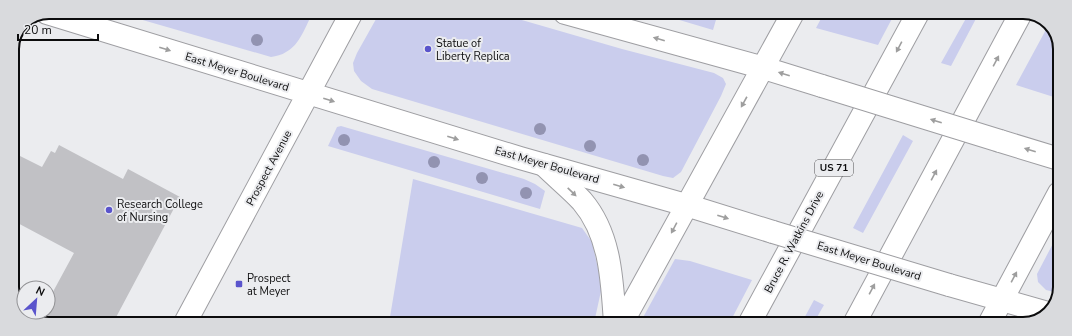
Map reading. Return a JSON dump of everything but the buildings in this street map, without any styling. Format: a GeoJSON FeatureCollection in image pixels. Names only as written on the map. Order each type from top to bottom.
{"type":"FeatureCollection","features":[{"type":"Feature","properties":{"kind":"main road","name":"East Meyer Boulevard"},"geometry":{"type":"LineString","coordinates":[[66,19],[307,94],[1041,311]]}},
{"type":"Feature","properties":{"kind":"main road","name":"Prospect Avenue"},"geometry":{"type":"LineString","coordinates":[[188,317],[348,19]]}},
{"type":"Feature","properties":{"kind":"main road"},"geometry":{"type":"LineString","coordinates":[[587,19],[764,68],[1053,157]]}},
{"type":"Feature","properties":{"kind":"main road"},"geometry":{"type":"LineString","coordinates":[[626,317],[686,205],[764,68],[790,19]]}},
{"type":"Feature","properties":{"kind":"main road","name":"Bruce R. Watkins Drive"},"geometry":{"type":"LineString","coordinates":[[753,317],[915,19]]}},
{"type":"Feature","properties":{"kind":"main road"},"geometry":{"type":"LineString","coordinates":[[858,317],[1018,19]]}},
{"type":"Feature","properties":{"kind":"main road"},"geometry":{"type":"LineString","coordinates":[[544,165],[582,201],[599,226],[608,257],[615,317]]}},
{"type":"Feature","properties":{"kind":"main road"},"geometry":{"type":"LineString","coordinates":[[993,317],[1053,204]]}},
{"type":"Feature","properties":{"kind":"shaded area"},"geometry":{"type":"Polygon","coordinates":[[[139,19],[310,19],[299,40],[291,49],[271,57],[139,19]]]}},
{"type":"Feature","properties":{"kind":"shaded area"},"geometry":{"type":"Polygon","coordinates":[[[376,19],[519,19],[622,49],[714,73],[723,78],[726,84],[681,172],[673,178],[372,89],[361,81],[354,71],[353,63],[376,19]]]}},
{"type":"Feature","properties":{"kind":"shaded area"},"geometry":{"type":"Polygon","coordinates":[[[676,19],[716,19],[713,30],[676,19]]]}},
{"type":"Feature","properties":{"kind":"shaded area"},"geometry":{"type":"Polygon","coordinates":[[[821,19],[892,19],[878,45],[816,28],[821,19]]]}},
{"type":"Feature","properties":{"kind":"shaded area"},"geometry":{"type":"Polygon","coordinates":[[[966,19],[976,19],[951,66],[941,63],[966,19]]]}},
{"type":"Feature","properties":{"kind":"shaded area"},"geometry":{"type":"Polygon","coordinates":[[[1046,30],[1050,36],[1053,47],[1053,97],[1016,85],[1046,30]]]}},
{"type":"Feature","properties":{"kind":"shaded area"},"geometry":{"type":"Polygon","coordinates":[[[341,126],[524,179],[545,191],[540,209],[328,146],[337,127],[341,126]]]}},
{"type":"Feature","properties":{"kind":"shaded area"},"geometry":{"type":"Polygon","coordinates":[[[903,135],[913,141],[863,233],[853,228],[903,135]]]}},
{"type":"Feature","properties":{"kind":"shaded area"},"geometry":{"type":"Polygon","coordinates":[[[413,179],[582,228],[592,242],[599,273],[601,291],[595,317],[390,317],[413,179]]]}},
{"type":"Feature","properties":{"kind":"shaded area"},"geometry":{"type":"Polygon","coordinates":[[[1053,243],[1052,291],[1046,290],[1038,282],[1037,274],[1053,243]]]}},
{"type":"Feature","properties":{"kind":"shaded area"},"geometry":{"type":"Polygon","coordinates":[[[675,259],[690,261],[752,280],[733,317],[643,317],[675,259]]]}},
{"type":"Feature","properties":{"kind":"shaded area"},"geometry":{"type":"Polygon","coordinates":[[[814,300],[824,305],[817,317],[805,317],[814,300]]]}},
{"type":"Feature","properties":{"kind":"place","name":"Statue of Liberty Replica"},"geometry":{"type":"Point","coordinates":[428,49]}},
{"type":"Feature","properties":{"kind":"place","name":"Research College of Nursing"},"geometry":{"type":"Point","coordinates":[109,210]}},
{"type":"Feature","properties":{"kind":"place","name":"Prospect at Meyer"},"geometry":{"type":"Point","coordinates":[239,284]}}]}
